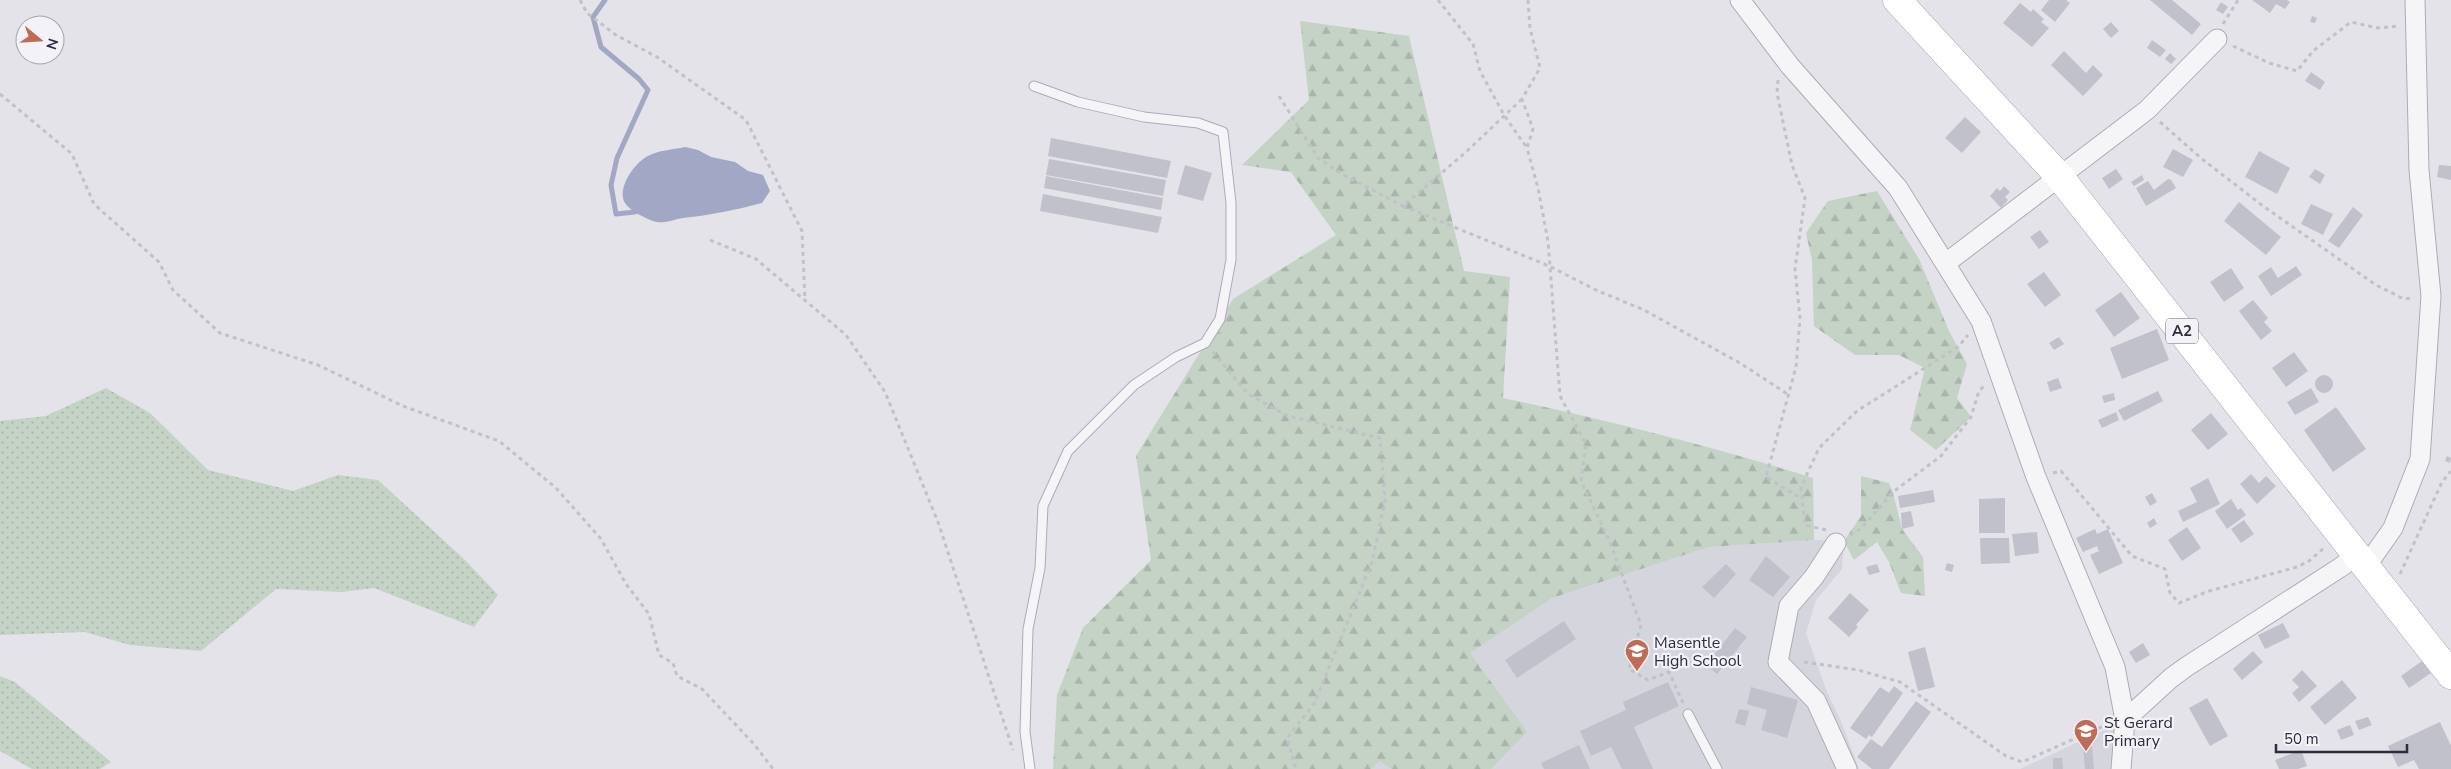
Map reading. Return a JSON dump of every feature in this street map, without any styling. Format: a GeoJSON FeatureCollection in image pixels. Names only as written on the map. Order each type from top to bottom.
{"type":"FeatureCollection","features":[{"type":"Feature","properties":{"kind":"main road","name":"A2"},"geometry":{"type":"LineString","coordinates":[[1898,0],[2059,176],[2356,561],[2390,595],[2451,675]]}},
{"type":"Feature","properties":{"kind":"street"},"geometry":{"type":"LineString","coordinates":[[1740,0],[1781,54],[1898,188],[1981,321],[2001,372],[2036,477],[2115,667],[2125,719],[2121,769]]}},
{"type":"Feature","properties":{"kind":"street"},"geometry":{"type":"LineString","coordinates":[[2125,719],[2179,672],[2356,561],[2393,528],[2420,459],[2431,296],[2419,170],[2414,24],[2415,0]]}},
{"type":"Feature","properties":{"kind":"street"},"geometry":{"type":"LineString","coordinates":[[1946,263],[2147,110],[2217,39]]}},
{"type":"Feature","properties":{"kind":"street"},"geometry":{"type":"LineString","coordinates":[[1836,543],[1814,577],[1789,606],[1778,662],[1816,701],[1847,769]]}},
{"type":"Feature","properties":{"kind":"lane"},"geometry":{"type":"LineString","coordinates":[[1030,769],[1025,732],[1028,629],[1040,568],[1043,506],[1068,452],[1127,391],[1176,357],[1205,343],[1220,319],[1231,260],[1231,203],[1222,132],[1198,123],[1144,117],[1078,102],[1034,86]]}},
{"type":"Feature","properties":{"kind":"lane"},"geometry":{"type":"LineString","coordinates":[[1688,714],[1717,769]]}},
{"type":"Feature","properties":{"kind":"path"},"geometry":{"type":"LineString","coordinates":[[580,0],[587,12],[616,35],[657,57],[746,120],[802,231],[805,301]]}},
{"type":"Feature","properties":{"kind":"path"},"geometry":{"type":"LineString","coordinates":[[1438,0],[1473,44],[1480,71],[1504,115],[1527,148],[1538,188],[1548,242],[1560,396],[1586,444],[1581,481],[1609,540],[1641,625],[1629,669],[1648,680],[1669,672],[1688,714]]}},
{"type":"Feature","properties":{"kind":"path"},"geometry":{"type":"LineString","coordinates":[[1403,206],[1466,152],[1522,99],[1540,68],[1530,28],[1528,0]]}},
{"type":"Feature","properties":{"kind":"path"},"geometry":{"type":"LineString","coordinates":[[2238,0],[2217,39],[2270,63],[2297,71],[2314,51],[2351,22],[2378,28],[2414,24]]}},
{"type":"Feature","properties":{"kind":"path"},"geometry":{"type":"LineString","coordinates":[[1781,54],[1777,93],[1792,165],[1805,198],[1795,269],[1800,318],[1796,367],[1766,477],[1802,499]]}},
{"type":"Feature","properties":{"kind":"path"},"geometry":{"type":"LineString","coordinates":[[0,94],[72,154],[94,204],[159,262],[173,290],[220,333],[318,365],[411,409],[499,441],[556,488],[601,539],[626,584],[649,614],[659,654],[673,664],[678,676],[702,688],[754,744],[773,769]]}},
{"type":"Feature","properties":{"kind":"path"},"geometry":{"type":"LineString","coordinates":[[1279,96],[1318,158],[1403,206],[1549,266],[1696,337],[1789,395]]}},
{"type":"Feature","properties":{"kind":"path"},"geometry":{"type":"LineString","coordinates":[[1522,99],[1533,130],[1527,148]]}},
{"type":"Feature","properties":{"kind":"path"},"geometry":{"type":"LineString","coordinates":[[2147,110],[2202,159],[2263,206],[2376,285],[2404,299],[2431,296]]}},
{"type":"Feature","properties":{"kind":"path"},"geometry":{"type":"LineString","coordinates":[[710,240],[756,259],[846,335],[885,392],[938,522],[1014,752],[1029,757]]}},
{"type":"Feature","properties":{"kind":"path"},"geometry":{"type":"LineString","coordinates":[[1981,321],[1958,347],[1857,411],[1819,448],[1801,487],[1805,525],[1827,530],[1836,543],[1861,529],[1893,492],[1941,456],[1971,417],[1979,391],[2001,372]]}},
{"type":"Feature","properties":{"kind":"path"},"geometry":{"type":"LineString","coordinates":[[1205,343],[1248,394],[1288,416],[1380,438],[1386,500],[1372,562],[1314,704],[1287,738],[1296,769]]}},
{"type":"Feature","properties":{"kind":"path"},"geometry":{"type":"LineString","coordinates":[[2390,595],[2442,482],[2451,471]]}},
{"type":"Feature","properties":{"kind":"path"},"geometry":{"type":"LineString","coordinates":[[2036,477],[2061,472],[2132,556],[2165,569],[2170,593],[2179,603],[2209,591],[2297,567],[2309,561],[2328,545],[2356,561]]}},
{"type":"Feature","properties":{"kind":"path"},"geometry":{"type":"LineString","coordinates":[[1778,662],[1802,662],[1858,670],[1900,682],[2006,756],[2022,762],[2125,719]]}},
{"type":"Feature","properties":{"kind":"shaded area","name":"Masentle High School"},"geometry":{"type":"Polygon","coordinates":[[[1814,540],[1844,541],[1842,569],[1816,600],[1806,633],[1827,692],[1841,721],[1859,769],[1371,769],[1469,653],[1552,598],[1709,547],[1814,540]]]}},
{"type":"Feature","properties":{"kind":"shaded area","name":"St Gerard Primary"},"geometry":{"type":"Polygon","coordinates":[[[2117,726],[2113,769],[2020,769],[2095,734],[2117,726]]]}},
{"type":"Feature","properties":{"kind":"green space"},"geometry":{"type":"Polygon","coordinates":[[[1300,21],[1409,36],[1464,271],[1510,277],[1503,398],[1659,434],[1813,478],[1814,540],[1709,547],[1552,598],[1470,653],[1527,732],[1491,769],[1392,769],[1379,761],[1371,769],[1053,769],[1057,695],[1083,628],[1151,560],[1136,456],[1233,299],[1336,235],[1291,172],[1242,165],[1309,100],[1300,21]]]}},
{"type":"Feature","properties":{"kind":"green space"},"geometry":{"type":"Polygon","coordinates":[[[1877,191],[1919,259],[1949,331],[1967,364],[1957,398],[1971,417],[1936,450],[1910,430],[1925,368],[1899,355],[1855,355],[1814,326],[1812,260],[1806,233],[1828,201],[1877,191]]]}},
{"type":"Feature","properties":{"kind":"green space"},"geometry":{"type":"Polygon","coordinates":[[[106,388],[150,413],[208,470],[293,491],[338,475],[378,480],[464,559],[498,595],[474,627],[374,588],[342,592],[276,589],[201,651],[130,645],[85,632],[0,635],[0,421],[46,416],[106,388]]]}},
{"type":"Feature","properties":{"kind":"green space"},"geometry":{"type":"Polygon","coordinates":[[[1861,476],[1889,483],[1902,529],[1923,557],[1925,596],[1901,593],[1889,562],[1877,542],[1854,560],[1844,541],[1861,516],[1861,476]]]}},
{"type":"Feature","properties":{"kind":"green space"},"geometry":{"type":"Polygon","coordinates":[[[0,676],[15,682],[111,762],[100,769],[32,769],[0,751],[0,676]]]}},
{"type":"Feature","properties":{"kind":"water"},"geometry":{"type":"Polygon","coordinates":[[[685,147],[698,150],[711,157],[735,162],[748,171],[763,175],[770,191],[762,203],[665,222],[650,220],[630,209],[625,203],[623,191],[628,176],[638,164],[652,154],[685,147]]]}},
{"type":"Feature","properties":{"kind":"building"},"geometry":{"type":"Polygon","coordinates":[[[2049,0],[2066,0],[2070,3],[2055,22],[2041,10],[2049,0]]]}},
{"type":"Feature","properties":{"kind":"building"},"geometry":{"type":"Polygon","coordinates":[[[2150,0],[2172,0],[2201,24],[2192,35],[2150,0]]]}},
{"type":"Feature","properties":{"kind":"building"},"geometry":{"type":"Polygon","coordinates":[[[2252,0],[2287,0],[2290,2],[2285,9],[2276,4],[2270,13],[2252,0]]]}},
{"type":"Feature","properties":{"kind":"building"},"geometry":{"type":"Polygon","coordinates":[[[2221,2],[2228,7],[2223,14],[2216,10],[2221,2]]]}},
{"type":"Feature","properties":{"kind":"building"},"geometry":{"type":"Polygon","coordinates":[[[2020,3],[2031,12],[2033,9],[2044,19],[2041,22],[2049,28],[2032,47],[2003,23],[2020,3]]]}},
{"type":"Feature","properties":{"kind":"building"},"geometry":{"type":"Polygon","coordinates":[[[2312,16],[2317,18],[2315,23],[2310,22],[2312,16]]]}},
{"type":"Feature","properties":{"kind":"building"},"geometry":{"type":"Polygon","coordinates":[[[2111,22],[2119,31],[2111,38],[2103,29],[2111,22]]]}},
{"type":"Feature","properties":{"kind":"building"},"geometry":{"type":"Polygon","coordinates":[[[2152,40],[2166,50],[2160,57],[2147,48],[2152,40]]]}},
{"type":"Feature","properties":{"kind":"building"},"geometry":{"type":"Polygon","coordinates":[[[2064,51],[2086,73],[2093,65],[2103,75],[2083,96],[2051,65],[2064,51]]]}},
{"type":"Feature","properties":{"kind":"building"},"geometry":{"type":"Polygon","coordinates":[[[2170,53],[2176,59],[2171,64],[2165,59],[2170,53]]]}},
{"type":"Feature","properties":{"kind":"building"},"geometry":{"type":"Polygon","coordinates":[[[2311,72],[2325,82],[2320,90],[2305,81],[2311,72]]]}},
{"type":"Feature","properties":{"kind":"building"},"geometry":{"type":"Polygon","coordinates":[[[1965,117],[1981,132],[1962,153],[1945,138],[1965,117]]]}},
{"type":"Feature","properties":{"kind":"building"},"geometry":{"type":"Polygon","coordinates":[[[1051,138],[1171,161],[1167,178],[1048,156],[1051,138]]]}},
{"type":"Feature","properties":{"kind":"building"},"geometry":{"type":"Polygon","coordinates":[[[2173,149],[2193,160],[2183,177],[2163,167],[2173,149]]]}},
{"type":"Feature","properties":{"kind":"building"},"geometry":{"type":"Polygon","coordinates":[[[2259,151],[2290,168],[2277,194],[2245,177],[2259,151]]]}},
{"type":"Feature","properties":{"kind":"building"},"geometry":{"type":"Polygon","coordinates":[[[1049,159],[1166,180],[1163,196],[1046,175],[1049,159]]]}},
{"type":"Feature","properties":{"kind":"building"},"geometry":{"type":"Polygon","coordinates":[[[1185,165],[1212,173],[1203,201],[1177,194],[1185,165]]]}},
{"type":"Feature","properties":{"kind":"building"},"geometry":{"type":"Polygon","coordinates":[[[2439,165],[2451,166],[2451,180],[2437,177],[2439,165]]]}},
{"type":"Feature","properties":{"kind":"building"},"geometry":{"type":"Polygon","coordinates":[[[2116,169],[2123,179],[2109,189],[2102,178],[2116,169]]]}},
{"type":"Feature","properties":{"kind":"building"},"geometry":{"type":"Polygon","coordinates":[[[2315,169],[2325,175],[2320,184],[2309,177],[2315,169]]]}},
{"type":"Feature","properties":{"kind":"building"},"geometry":{"type":"Polygon","coordinates":[[[2142,175],[2144,180],[2134,186],[2131,182],[2142,175]]]}},
{"type":"Feature","properties":{"kind":"building"},"geometry":{"type":"Polygon","coordinates":[[[1046,176],[1163,198],[1161,210],[1044,188],[1046,176]]]}},
{"type":"Feature","properties":{"kind":"building"},"geometry":{"type":"Polygon","coordinates":[[[2168,179],[2171,180],[2176,188],[2146,206],[2136,188],[2148,181],[2154,190],[2168,179]]]}},
{"type":"Feature","properties":{"kind":"building"},"geometry":{"type":"Polygon","coordinates":[[[2004,186],[2010,192],[2005,197],[2008,200],[2001,208],[1990,196],[1997,188],[2000,191],[2004,186]]]}},
{"type":"Feature","properties":{"kind":"building"},"geometry":{"type":"Polygon","coordinates":[[[1043,194],[1162,217],[1158,233],[1040,211],[1043,194]]]}},
{"type":"Feature","properties":{"kind":"building"},"geometry":{"type":"Polygon","coordinates":[[[2239,202],[2281,237],[2266,255],[2224,221],[2239,202]]]}},
{"type":"Feature","properties":{"kind":"building"},"geometry":{"type":"Polygon","coordinates":[[[2311,204],[2333,214],[2323,235],[2301,224],[2311,204]]]}},
{"type":"Feature","properties":{"kind":"building"},"geometry":{"type":"Polygon","coordinates":[[[2353,207],[2363,215],[2339,248],[2328,241],[2353,207]]]}},
{"type":"Feature","properties":{"kind":"building"},"geometry":{"type":"Polygon","coordinates":[[[2040,230],[2049,242],[2039,249],[2030,237],[2040,230]]]}},
{"type":"Feature","properties":{"kind":"building"},"geometry":{"type":"Polygon","coordinates":[[[2296,266],[2302,275],[2271,296],[2258,276],[2271,267],[2278,278],[2296,266]]]}},
{"type":"Feature","properties":{"kind":"building"},"geometry":{"type":"Polygon","coordinates":[[[2231,268],[2244,288],[2224,302],[2210,282],[2231,268]]]}},
{"type":"Feature","properties":{"kind":"building"},"geometry":{"type":"Polygon","coordinates":[[[2044,272],[2061,295],[2045,307],[2027,284],[2044,272]]]}},
{"type":"Feature","properties":{"kind":"building"},"geometry":{"type":"Polygon","coordinates":[[[2121,292],[2140,318],[2114,337],[2095,310],[2121,292]]]}},
{"type":"Feature","properties":{"kind":"building"},"geometry":{"type":"Polygon","coordinates":[[[2253,300],[2268,318],[2264,322],[2272,331],[2261,340],[2239,311],[2253,300]]]}},
{"type":"Feature","properties":{"kind":"building"},"geometry":{"type":"Polygon","coordinates":[[[2157,329],[2169,360],[2122,379],[2110,348],[2157,329]]]}},
{"type":"Feature","properties":{"kind":"building"},"geometry":{"type":"Polygon","coordinates":[[[2059,337],[2064,344],[2054,350],[2049,343],[2059,337]]]}},
{"type":"Feature","properties":{"kind":"building"},"geometry":{"type":"Polygon","coordinates":[[[2294,352],[2308,371],[2286,387],[2272,368],[2294,352]]]}},
{"type":"Feature","properties":{"kind":"building"},"geometry":{"type":"Polygon","coordinates":[[[2324,375],[2330,378],[2333,384],[2330,390],[2324,393],[2318,390],[2315,384],[2318,378],[2324,375]]]}},
{"type":"Feature","properties":{"kind":"building"},"geometry":{"type":"Polygon","coordinates":[[[2058,378],[2062,388],[2050,392],[2047,382],[2058,378]]]}},
{"type":"Feature","properties":{"kind":"building"},"geometry":{"type":"Polygon","coordinates":[[[2311,388],[2319,402],[2295,415],[2287,402],[2311,388]]]}},
{"type":"Feature","properties":{"kind":"building"},"geometry":{"type":"Polygon","coordinates":[[[2158,391],[2163,401],[2124,421],[2118,410],[2158,391]]]}},
{"type":"Feature","properties":{"kind":"building"},"geometry":{"type":"Polygon","coordinates":[[[2114,393],[2115,400],[2104,403],[2102,396],[2114,393]]]}},
{"type":"Feature","properties":{"kind":"building"},"geometry":{"type":"Polygon","coordinates":[[[2336,407],[2366,449],[2333,472],[2304,430],[2336,407]]]}},
{"type":"Feature","properties":{"kind":"building"},"geometry":{"type":"Polygon","coordinates":[[[2116,412],[2119,420],[2102,428],[2098,420],[2116,412]]]}},
{"type":"Feature","properties":{"kind":"building"},"geometry":{"type":"Polygon","coordinates":[[[2211,413],[2228,434],[2208,450],[2191,430],[2211,413]]]}},
{"type":"Feature","properties":{"kind":"building"},"geometry":{"type":"Polygon","coordinates":[[[2447,456],[2451,458],[2450,463],[2445,461],[2447,456]]]}},
{"type":"Feature","properties":{"kind":"building"},"geometry":{"type":"Polygon","coordinates":[[[2251,474],[2259,483],[2266,476],[2276,486],[2257,504],[2240,484],[2251,474]]]}},
{"type":"Feature","properties":{"kind":"building"},"geometry":{"type":"Polygon","coordinates":[[[2208,478],[2220,504],[2183,522],[2178,511],[2197,502],[2190,488],[2208,478]]]}},
{"type":"Feature","properties":{"kind":"building"},"geometry":{"type":"Polygon","coordinates":[[[1933,490],[1935,502],[1900,508],[1898,496],[1933,490]]]}},
{"type":"Feature","properties":{"kind":"building"},"geometry":{"type":"Polygon","coordinates":[[[2152,493],[2157,502],[2150,506],[2145,497],[2152,493]]]}},
{"type":"Feature","properties":{"kind":"building"},"geometry":{"type":"Polygon","coordinates":[[[2005,498],[2005,533],[1979,533],[1979,499],[2005,498]]]}},
{"type":"Feature","properties":{"kind":"building"},"geometry":{"type":"Polygon","coordinates":[[[2231,499],[2238,510],[2241,508],[2246,515],[2227,529],[2215,511],[2231,499]]]}},
{"type":"Feature","properties":{"kind":"building"},"geometry":{"type":"Polygon","coordinates":[[[1911,511],[1914,526],[1902,529],[1901,513],[1911,511]]]}},
{"type":"Feature","properties":{"kind":"building"},"geometry":{"type":"Polygon","coordinates":[[[2154,518],[2157,524],[2150,528],[2147,523],[2154,518]]]}},
{"type":"Feature","properties":{"kind":"building"},"geometry":{"type":"Polygon","coordinates":[[[2244,520],[2254,534],[2241,543],[2231,529],[2244,520]]]}},
{"type":"Feature","properties":{"kind":"building"},"geometry":{"type":"Polygon","coordinates":[[[2187,527],[2201,548],[2182,561],[2168,540],[2187,527]]]}},
{"type":"Feature","properties":{"kind":"building"},"geometry":{"type":"Polygon","coordinates":[[[2095,529],[2097,534],[2108,529],[2123,563],[2099,574],[2090,555],[2099,551],[2097,546],[2083,552],[2076,538],[2095,529]]]}},
{"type":"Feature","properties":{"kind":"building"},"geometry":{"type":"Polygon","coordinates":[[[2037,532],[2039,553],[2015,556],[2012,534],[2037,532]]]}},
{"type":"Feature","properties":{"kind":"building"},"geometry":{"type":"Polygon","coordinates":[[[1980,538],[2009,538],[2010,563],[1981,564],[1980,538]]]}},
{"type":"Feature","properties":{"kind":"building"},"geometry":{"type":"Polygon","coordinates":[[[1766,556],[1790,577],[1773,597],[1749,580],[1766,556]]]}},
{"type":"Feature","properties":{"kind":"building"},"geometry":{"type":"Polygon","coordinates":[[[1947,563],[1954,565],[1952,572],[1945,570],[1947,563]]]}},
{"type":"Feature","properties":{"kind":"building"},"geometry":{"type":"Polygon","coordinates":[[[1726,564],[1736,574],[1714,598],[1702,587],[1726,564]]]}},
{"type":"Feature","properties":{"kind":"building"},"geometry":{"type":"Polygon","coordinates":[[[1877,564],[1880,572],[1869,575],[1866,567],[1877,564]]]}},
{"type":"Feature","properties":{"kind":"building"},"geometry":{"type":"Polygon","coordinates":[[[1850,593],[1869,610],[1856,625],[1858,627],[1849,637],[1828,618],[1850,593]]]}},
{"type":"Feature","properties":{"kind":"building"},"geometry":{"type":"Polygon","coordinates":[[[1564,621],[1576,639],[1517,678],[1505,660],[1564,621]]]}},
{"type":"Feature","properties":{"kind":"building"},"geometry":{"type":"Polygon","coordinates":[[[2283,623],[2290,637],[2265,649],[2258,635],[2283,623]]]}},
{"type":"Feature","properties":{"kind":"building"},"geometry":{"type":"Polygon","coordinates":[[[1735,628],[1747,637],[1717,674],[1706,665],[1735,628]]]}},
{"type":"Feature","properties":{"kind":"building"},"geometry":{"type":"Polygon","coordinates":[[[2143,643],[2150,655],[2136,663],[2129,652],[2143,643]]]}},
{"type":"Feature","properties":{"kind":"building"},"geometry":{"type":"Polygon","coordinates":[[[1925,647],[1935,687],[1918,691],[1908,652],[1925,647]]]}},
{"type":"Feature","properties":{"kind":"building"},"geometry":{"type":"Polygon","coordinates":[[[2253,651],[2263,662],[2242,680],[2233,669],[2253,651]]]}},
{"type":"Feature","properties":{"kind":"building"},"geometry":{"type":"Polygon","coordinates":[[[2422,661],[2431,673],[2409,688],[2401,676],[2422,661]]]}},
{"type":"Feature","properties":{"kind":"building"},"geometry":{"type":"Polygon","coordinates":[[[2302,670],[2317,686],[2299,702],[2292,693],[2299,687],[2292,680],[2302,670]]]}},
{"type":"Feature","properties":{"kind":"building"},"geometry":{"type":"Polygon","coordinates":[[[2342,680],[2357,698],[2325,725],[2310,707],[2342,680]]]}},
{"type":"Feature","properties":{"kind":"building"},"geometry":{"type":"Polygon","coordinates":[[[1668,682],[1679,706],[1634,727],[1653,769],[1622,769],[1611,747],[1591,756],[1580,731],[1626,710],[1623,702],[1668,682]]]}},
{"type":"Feature","properties":{"kind":"building"},"geometry":{"type":"Polygon","coordinates":[[[1894,686],[1903,693],[1872,737],[1869,735],[1866,739],[1850,728],[1880,687],[1889,693],[1894,686]]]}},
{"type":"Feature","properties":{"kind":"building"},"geometry":{"type":"Polygon","coordinates":[[[1751,687],[1798,700],[1787,738],[1761,730],[1767,710],[1747,704],[1751,687]]]}},
{"type":"Feature","properties":{"kind":"building"},"geometry":{"type":"Polygon","coordinates":[[[2207,698],[2228,736],[2210,746],[2189,708],[2207,698]]]}},
{"type":"Feature","properties":{"kind":"building"},"geometry":{"type":"Polygon","coordinates":[[[1916,701],[1931,712],[1889,769],[1872,769],[1857,757],[1871,739],[1882,747],[1916,701]]]}},
{"type":"Feature","properties":{"kind":"building"},"geometry":{"type":"Polygon","coordinates":[[[1739,709],[1749,711],[1745,726],[1735,723],[1739,709]]]}},
{"type":"Feature","properties":{"kind":"building"},"geometry":{"type":"Polygon","coordinates":[[[2368,717],[2372,725],[2359,730],[2355,721],[2368,717]]]}},
{"type":"Feature","properties":{"kind":"building"},"geometry":{"type":"Polygon","coordinates":[[[2440,722],[2451,746],[2451,769],[2419,769],[2414,760],[2398,767],[2388,746],[2440,722]]]}},
{"type":"Feature","properties":{"kind":"building"},"geometry":{"type":"Polygon","coordinates":[[[2350,725],[2354,735],[2341,740],[2337,730],[2350,725]]]}},
{"type":"Feature","properties":{"kind":"building"},"geometry":{"type":"Polygon","coordinates":[[[1579,745],[1590,769],[1544,769],[1541,763],[1579,745]]]}},
{"type":"Feature","properties":{"kind":"building"},"geometry":{"type":"Polygon","coordinates":[[[2083,746],[2092,746],[2094,769],[2085,769],[2083,746]]]}},
{"type":"Feature","properties":{"kind":"building"},"geometry":{"type":"Polygon","coordinates":[[[2301,750],[2307,766],[2298,769],[2279,769],[2275,760],[2301,750]]]}},
{"type":"Feature","properties":{"kind":"building"},"geometry":{"type":"Polygon","coordinates":[[[2053,758],[2062,758],[2063,769],[2053,769],[2053,758]]]}},
{"type":"Feature","properties":{"kind":"waterway"},"geometry":{"type":"LineString","coordinates":[[605,0],[593,17],[601,47],[639,79],[648,90],[617,158],[611,185],[616,214],[635,212]]}},
{"type":"Feature","properties":{"kind":"place","name":"Masentle High School"},"geometry":{"type":"Point","coordinates":[1637,672]}},
{"type":"Feature","properties":{"kind":"place","name":"St Gerard Primary"},"geometry":{"type":"Point","coordinates":[2086,752]}}]}
